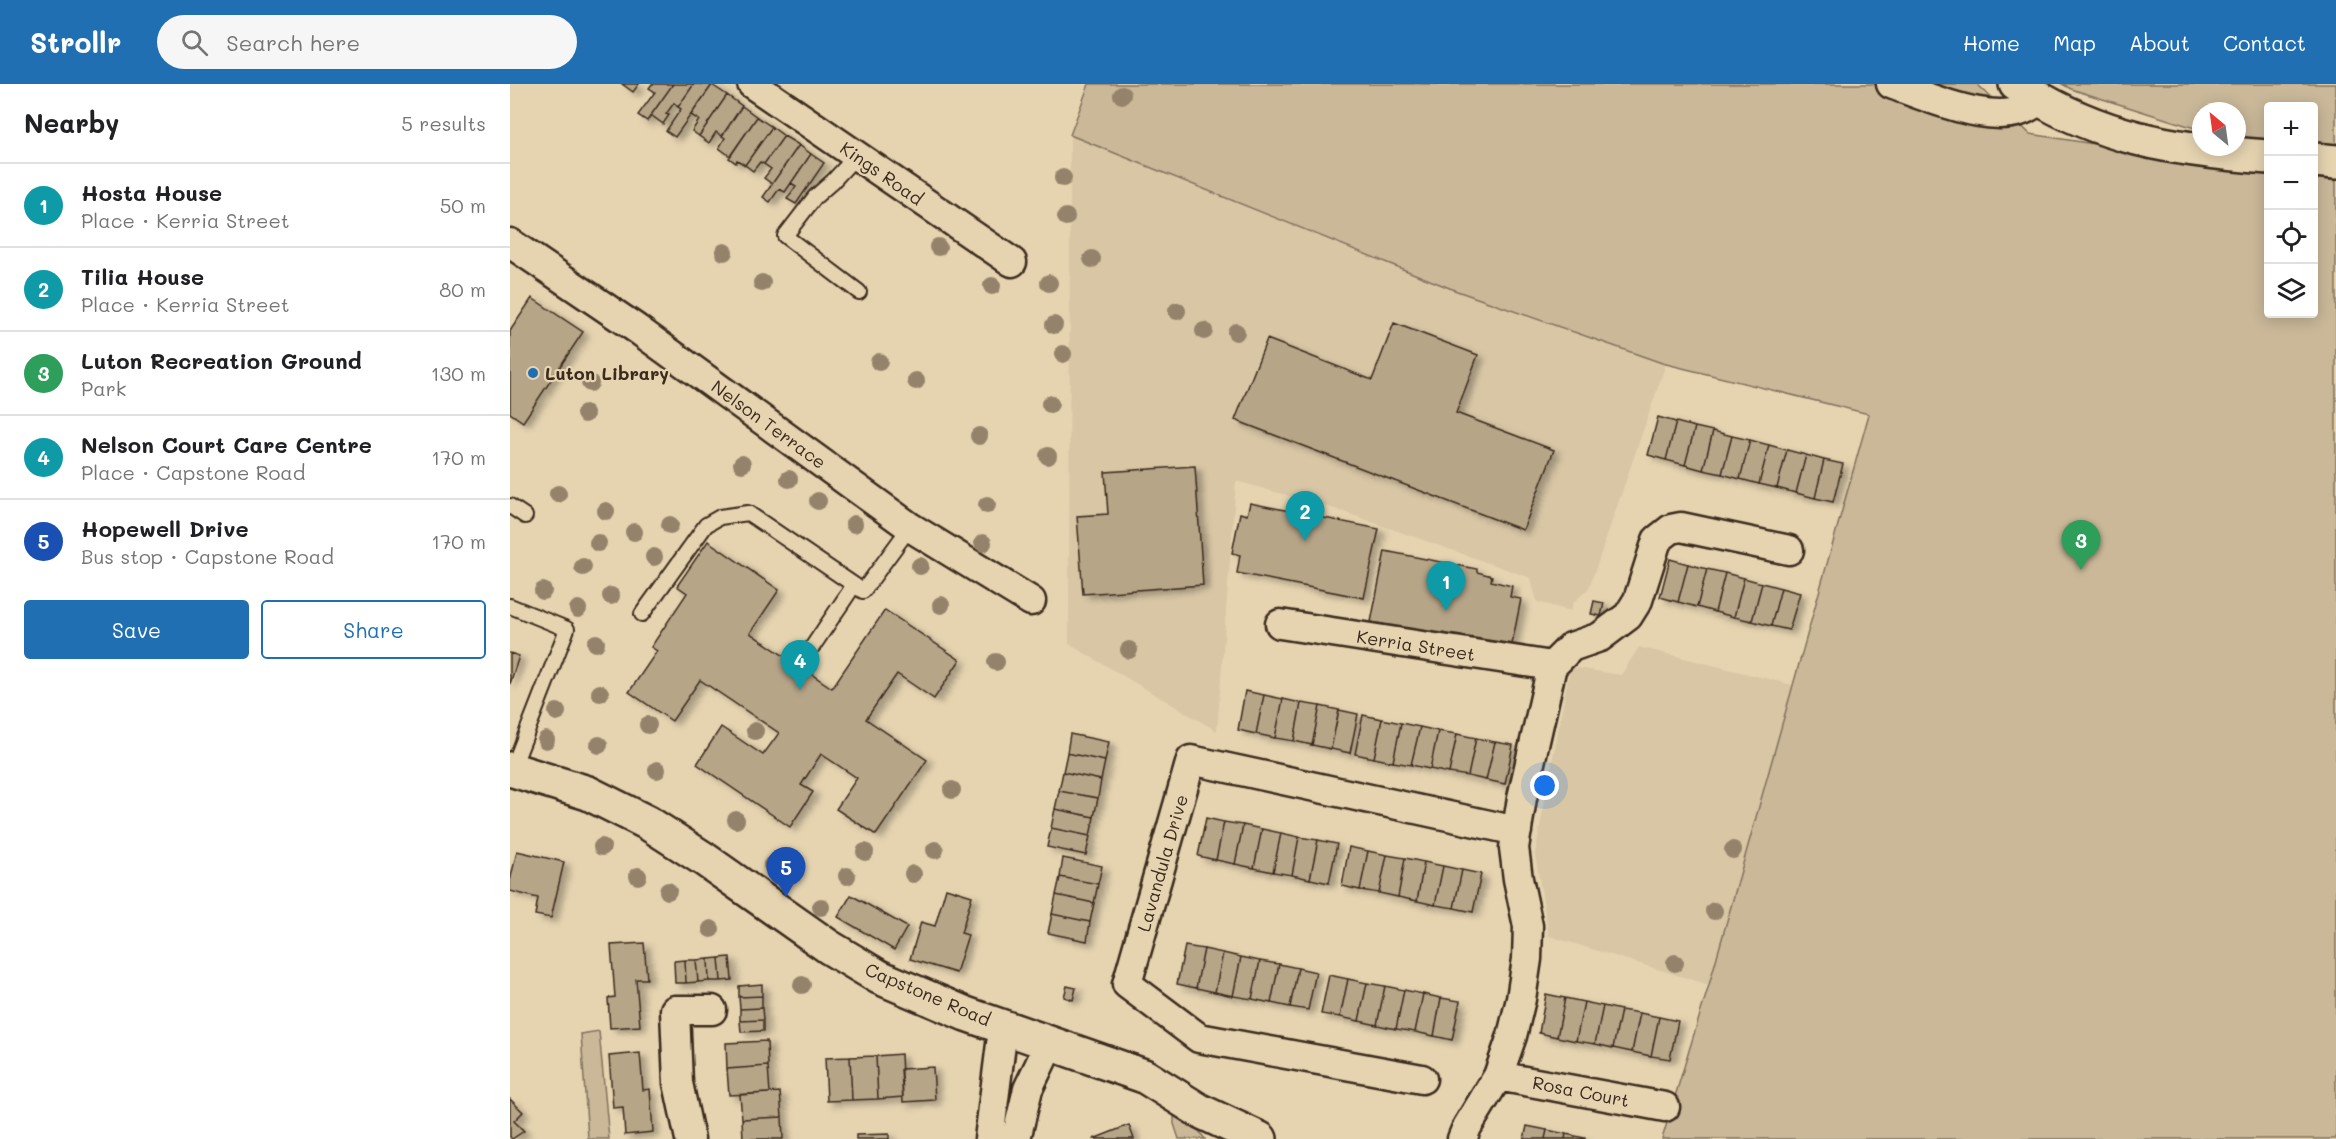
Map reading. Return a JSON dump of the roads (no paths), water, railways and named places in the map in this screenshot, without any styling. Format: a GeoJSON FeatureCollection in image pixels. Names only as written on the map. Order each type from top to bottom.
{"type":"FeatureCollection","features":[{"type":"Feature","properties":{"kind":"street","name":"Kings Road"},"geometry":{"type":"LineString","coordinates":[[752,84],[1012,262]]}},
{"type":"Feature","properties":{"kind":"street"},"geometry":{"type":"LineString","coordinates":[[1891,84],[1935,100],[1992,114],[2009,113],[2033,105],[2027,91]]}},
{"type":"Feature","properties":{"kind":"street"},"geometry":{"type":"LineString","coordinates":[[2027,91],[2069,116],[2129,138],[2182,149],[2264,157]]}},
{"type":"Feature","properties":{"kind":"street"},"geometry":{"type":"LineString","coordinates":[[2318,160],[2336,162]]}},
{"type":"Feature","properties":{"kind":"street","name":"Nelson Terrace"},"geometry":{"type":"LineString","coordinates":[[510,243],[637,329],[910,527],[1031,601]]}},
{"type":"Feature","properties":{"kind":"street"},"geometry":{"type":"LineString","coordinates":[[1459,1135],[1498,1076],[1512,1036],[1521,999],[1527,959],[1528,926],[1514,848],[1522,798],[1552,666],[1571,647],[1600,637],[1628,616],[1638,600],[1657,540],[1671,529],[1681,527],[1789,550]]}},
{"type":"Feature","properties":{"kind":"street","name":"Kerria Street"},"geometry":{"type":"LineString","coordinates":[[1280,624],[1552,666]]}},
{"type":"Feature","properties":{"kind":"street","name":"Lavandula Drive"},"geometry":{"type":"LineString","coordinates":[[1422,1078],[1199,1038],[1127,984],[1191,760],[1517,831]]}},
{"type":"Feature","properties":{"kind":"street","name":"Capstone Road"},"geometry":{"type":"LineString","coordinates":[[511,770],[588,793],[648,823],[704,859],[829,947],[879,977],[966,1014],[1144,1076],[1200,1111],[1260,1139]]}},
{"type":"Feature","properties":{"kind":"street"},"geometry":{"type":"LineString","coordinates":[[690,1139],[678,1083],[675,1010],[712,1010]]}},
{"type":"Feature","properties":{"kind":"street"},"geometry":{"type":"LineString","coordinates":[[989,1139],[1001,1044],[1006,1027]]}},
{"type":"Feature","properties":{"kind":"street"},"geometry":{"type":"LineString","coordinates":[[1016,1139],[1028,1089],[1050,1043]]}},
{"type":"Feature","properties":{"kind":"street","name":"Rosa Court"},"geometry":{"type":"LineString","coordinates":[[1498,1076],[1665,1107]]}},
{"type":"Feature","properties":{"kind":"street","name":"Capstone Road"},"geometry":{"type":"LineString","coordinates":[[1200,1111],[1224,1139]]}},
{"type":"Feature","properties":{"kind":"lane"},"geometry":{"type":"LineString","coordinates":[[857,155],[815,197],[785,236],[859,292]]}},
{"type":"Feature","properties":{"kind":"lane"},"geometry":{"type":"LineString","coordinates":[[510,506],[525,516]]}},
{"type":"Feature","properties":{"kind":"lane"},"geometry":{"type":"LineString","coordinates":[[642,614],[706,525],[720,517],[748,513],[864,591],[910,527]]}},
{"type":"Feature","properties":{"kind":"lane"},"geometry":{"type":"LineString","coordinates":[[813,645],[854,585]]}},
{"type":"Feature","properties":{"kind":"lane"},"geometry":{"type":"LineString","coordinates":[[510,606],[567,629],[511,770]]}},
{"type":"Feature","properties":{"kind":"place","name":"Luton Library"},"geometry":{"type":"Point","coordinates":[533,373]}},
{"type":"Feature","properties":{"kind":"place","name":"Tilia House"},"geometry":{"type":"Point","coordinates":[1305,541]}},
{"type":"Feature","properties":{"kind":"place","name":"Luton Recreation Ground"},"geometry":{"type":"Point","coordinates":[2081,570]}},
{"type":"Feature","properties":{"kind":"place","name":"Hosta House"},"geometry":{"type":"Point","coordinates":[1446,611]}},
{"type":"Feature","properties":{"kind":"place","name":"Nelson Court Care Centre"},"geometry":{"type":"Point","coordinates":[800,690]}},
{"type":"Feature","properties":{"kind":"place","name":"Hopewell Drive"},"geometry":{"type":"Point","coordinates":[786,897]}}]}
